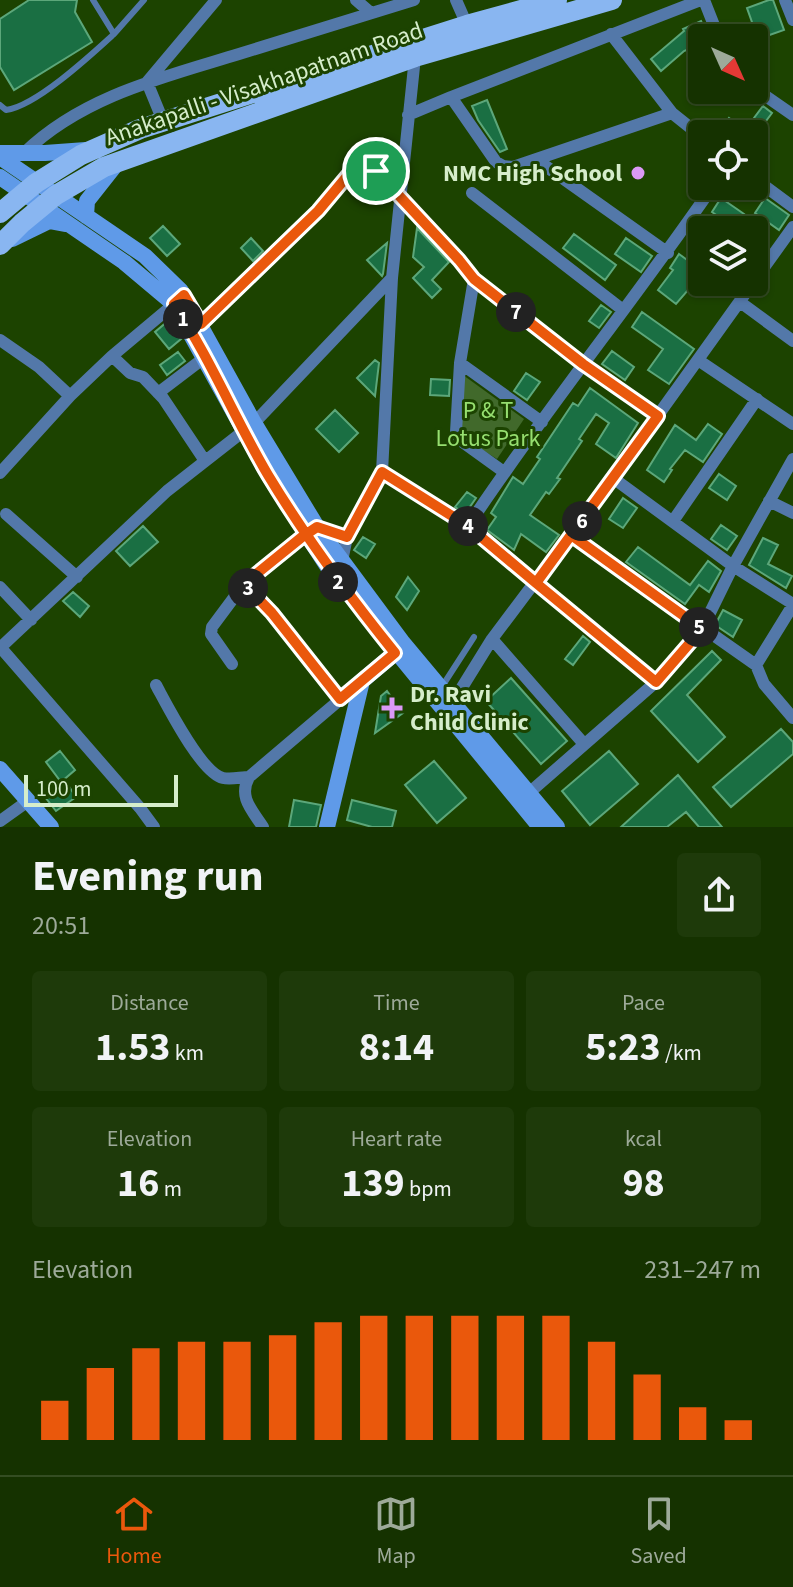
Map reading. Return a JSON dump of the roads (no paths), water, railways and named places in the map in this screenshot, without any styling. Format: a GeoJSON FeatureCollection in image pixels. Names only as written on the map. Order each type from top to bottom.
{"type":"FeatureCollection","features":[{"type":"Feature","properties":{"kind":"main road","name":"Anakapalli - Visakhapatnam Road"},"geometry":{"type":"LineString","coordinates":[[0,213],[30,188],[93,149],[163,121],[467,25],[557,0]]}},
{"type":"Feature","properties":{"kind":"main road","name":"Anakapalli - Visakhapatnam Road"},"geometry":{"type":"LineString","coordinates":[[0,245],[49,201],[118,162],[415,57],[612,0]]}},
{"type":"Feature","properties":{"kind":"main road"},"geometry":{"type":"LineString","coordinates":[[0,155],[93,149]]}},
{"type":"Feature","properties":{"kind":"main road"},"geometry":{"type":"LineString","coordinates":[[0,155],[30,188],[49,201],[86,216],[151,261],[201,324],[248,427]]}},
{"type":"Feature","properties":{"kind":"main road"},"geometry":{"type":"LineString","coordinates":[[86,216],[87,201],[118,162]]}},
{"type":"Feature","properties":{"kind":"main road"},"geometry":{"type":"LineString","coordinates":[[0,177],[30,188]]}},
{"type":"Feature","properties":{"kind":"main road"},"geometry":{"type":"LineString","coordinates":[[49,201],[70,225],[179,300],[204,358],[347,594],[395,653],[448,706],[523,798],[540,827]]}},
{"type":"Feature","properties":{"kind":"main road"},"geometry":{"type":"LineString","coordinates":[[0,245],[49,221],[70,225]]}},
{"type":"Feature","properties":{"kind":"main road"},"geometry":{"type":"LineString","coordinates":[[311,530],[342,561],[441,688],[448,706]]}},
{"type":"Feature","properties":{"kind":"main road"},"geometry":{"type":"LineString","coordinates":[[327,827],[362,681],[395,653]]}},
{"type":"Feature","properties":{"kind":"main road"},"geometry":{"type":"LineString","coordinates":[[0,769],[37,827]]}},
{"type":"Feature","properties":{"kind":"main road"},"geometry":{"type":"LineString","coordinates":[[0,785],[51,827]]}},
{"type":"Feature","properties":{"kind":"main road"},"geometry":{"type":"LineString","coordinates":[[523,798],[557,827]]}},
{"type":"Feature","properties":{"kind":"street"},"geometry":{"type":"LineString","coordinates":[[147,82],[216,0]]}},
{"type":"Feature","properties":{"kind":"street"},"geometry":{"type":"LineString","coordinates":[[356,0],[371,13]]}},
{"type":"Feature","properties":{"kind":"street"},"geometry":{"type":"LineString","coordinates":[[25,152],[42,135],[69,117],[147,82],[414,0]]}},
{"type":"Feature","properties":{"kind":"street"},"geometry":{"type":"LineString","coordinates":[[456,0],[467,25]]}},
{"type":"Feature","properties":{"kind":"street"},"geometry":{"type":"LineString","coordinates":[[408,115],[702,0],[713,24]]}},
{"type":"Feature","properties":{"kind":"street"},"geometry":{"type":"LineString","coordinates":[[785,0],[793,20]]}},
{"type":"Feature","properties":{"kind":"street"},"geometry":{"type":"LineString","coordinates":[[611,34],[672,113],[688,126]]}},
{"type":"Feature","properties":{"kind":"street"},"geometry":{"type":"LineString","coordinates":[[342,561],[347,537],[382,472],[392,278],[415,57]]}},
{"type":"Feature","properties":{"kind":"street"},"geometry":{"type":"LineString","coordinates":[[147,82],[163,121]]}},
{"type":"Feature","properties":{"kind":"street"},"geometry":{"type":"LineString","coordinates":[[451,97],[496,162],[513,167],[672,113]]}},
{"type":"Feature","properties":{"kind":"street"},"geometry":{"type":"LineString","coordinates":[[768,98],[793,115]]}},
{"type":"Feature","properties":{"kind":"street"},"geometry":{"type":"LineString","coordinates":[[537,160],[668,253]]}},
{"type":"Feature","properties":{"kind":"street"},"geometry":{"type":"LineString","coordinates":[[201,324],[318,211],[354,168],[364,165],[376,171],[474,279],[583,364],[658,416]]}},
{"type":"Feature","properties":{"kind":"street"},"geometry":{"type":"LineString","coordinates":[[768,188],[793,207]]}},
{"type":"Feature","properties":{"kind":"street"},"geometry":{"type":"LineString","coordinates":[[472,193],[623,310]]}},
{"type":"Feature","properties":{"kind":"street"},"geometry":{"type":"LineString","coordinates":[[468,526],[504,472],[668,253],[704,200]]}},
{"type":"Feature","properties":{"kind":"street"},"geometry":{"type":"LineString","coordinates":[[448,706],[492,639],[613,478],[793,227]]}},
{"type":"Feature","properties":{"kind":"street"},"geometry":{"type":"LineString","coordinates":[[154,827],[1,648],[167,491],[248,427],[392,278]]}},
{"type":"Feature","properties":{"kind":"street"},"geometry":{"type":"LineString","coordinates":[[474,279],[460,363],[457,436],[504,472]]}},
{"type":"Feature","properties":{"kind":"street"},"geometry":{"type":"LineString","coordinates":[[0,473],[70,396],[179,300]]}},
{"type":"Feature","properties":{"kind":"street"},"geometry":{"type":"LineString","coordinates":[[740,302],[793,341]]}},
{"type":"Feature","properties":{"kind":"street"},"geometry":{"type":"LineString","coordinates":[[0,340],[39,367],[70,396]]}},
{"type":"Feature","properties":{"kind":"street"},"geometry":{"type":"LineString","coordinates":[[112,356],[133,375],[143,377],[158,393],[205,461]]}},
{"type":"Feature","properties":{"kind":"street"},"geometry":{"type":"LineString","coordinates":[[158,393],[204,358]]}},
{"type":"Feature","properties":{"kind":"street"},"geometry":{"type":"LineString","coordinates":[[698,360],[793,424]]}},
{"type":"Feature","properties":{"kind":"street"},"geometry":{"type":"LineString","coordinates":[[460,363],[542,422]]}},
{"type":"Feature","properties":{"kind":"street"},"geometry":{"type":"LineString","coordinates":[[673,521],[757,399]]}},
{"type":"Feature","properties":{"kind":"street"},"geometry":{"type":"LineString","coordinates":[[523,798],[656,682],[702,629],[733,566],[793,459]]}},
{"type":"Feature","properties":{"kind":"street"},"geometry":{"type":"LineString","coordinates":[[382,472],[468,526],[656,682]]}},
{"type":"Feature","properties":{"kind":"street"},"geometry":{"type":"LineString","coordinates":[[613,478],[733,566],[793,604],[756,665]]}},
{"type":"Feature","properties":{"kind":"street"},"geometry":{"type":"LineString","coordinates":[[769,501],[793,513]]}},
{"type":"Feature","properties":{"kind":"street"},"geometry":{"type":"LineString","coordinates":[[6,514],[77,577]]}},
{"type":"Feature","properties":{"kind":"street"},"geometry":{"type":"LineString","coordinates":[[232,664],[211,634],[212,627],[244,584],[311,530],[347,537]]}},
{"type":"Feature","properties":{"kind":"street"},"geometry":{"type":"LineString","coordinates":[[571,535],[756,665],[764,684],[793,718]]}},
{"type":"Feature","properties":{"kind":"street"},"geometry":{"type":"LineString","coordinates":[[244,584],[272,613],[340,699]]}},
{"type":"Feature","properties":{"kind":"street"},"geometry":{"type":"LineString","coordinates":[[0,587],[31,620]]}},
{"type":"Feature","properties":{"kind":"street"},"geometry":{"type":"LineString","coordinates":[[492,639],[584,744]]}},
{"type":"Feature","properties":{"kind":"street"},"geometry":{"type":"LineString","coordinates":[[263,827],[244,797],[249,777],[362,681]]}},
{"type":"Feature","properties":{"kind":"street"},"geometry":{"type":"LineString","coordinates":[[156,685],[192,748],[215,773],[224,779],[249,777]]}},
{"type":"Feature","properties":{"kind":"street"},"geometry":{"type":"LineString","coordinates":[[0,821],[24,804]]}},
{"type":"Feature","properties":{"kind":"lane"},"geometry":{"type":"LineString","coordinates":[[93,0],[114,34]]}},
{"type":"Feature","properties":{"kind":"lane"},"geometry":{"type":"LineString","coordinates":[[0,105],[6,110],[13,109],[83,63],[144,0]]}},
{"type":"Feature","properties":{"kind":"lane"},"geometry":{"type":"LineString","coordinates":[[441,688],[474,637]]}},
{"type":"Feature","properties":{"kind":"place","name":"NMC High School"},"geometry":{"type":"Point","coordinates":[638,173]}},
{"type":"Feature","properties":{"kind":"place","name":"Dr. Ravi Child Clinic"},"geometry":{"type":"Point","coordinates":[392,708]}},
{"type":"Feature","properties":{"kind":"park label","name":"P & T Lotus Park"},"geometry":{"type":"Point","coordinates":[488,424]}}]}
